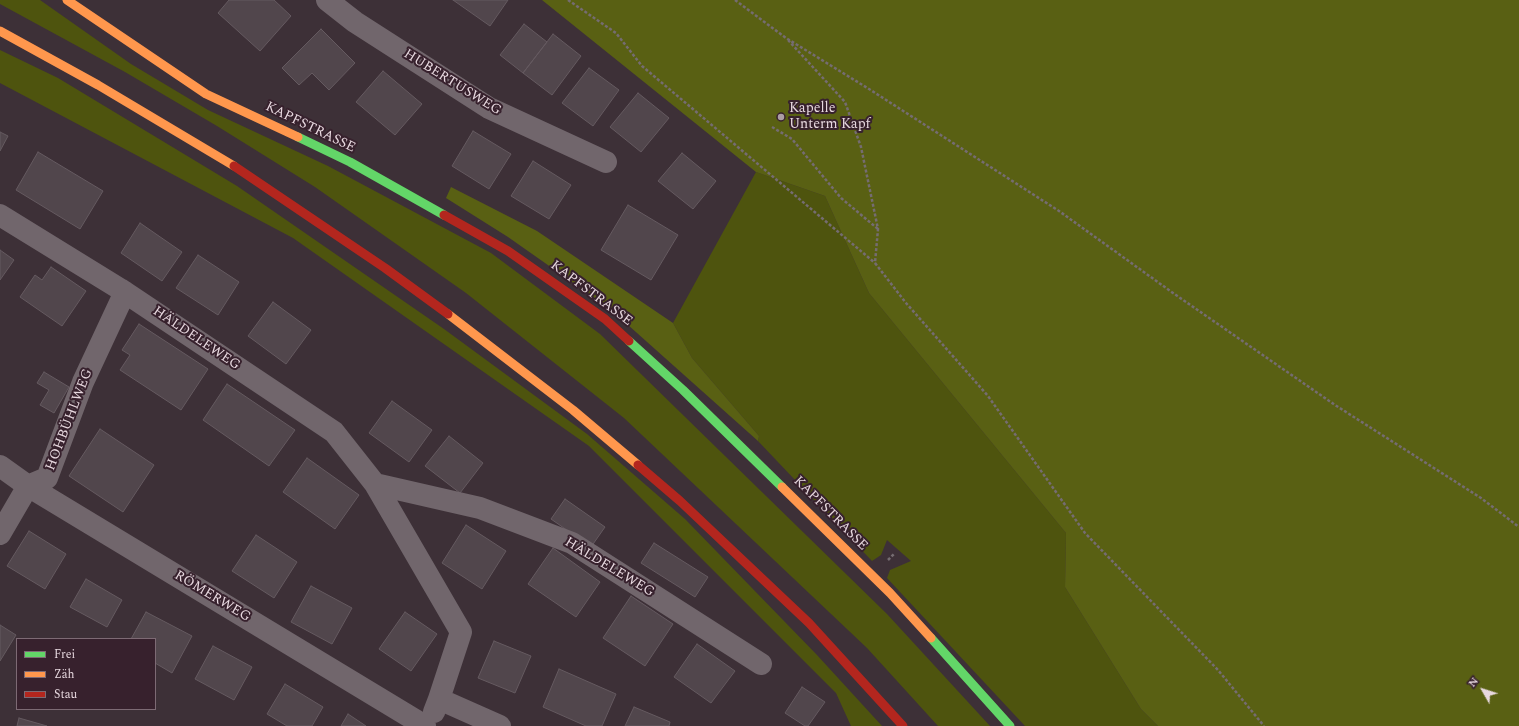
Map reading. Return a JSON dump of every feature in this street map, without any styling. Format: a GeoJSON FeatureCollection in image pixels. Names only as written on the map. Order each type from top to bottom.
{"type":"FeatureCollection","features":[{"type":"Feature","properties":{"kind":"street","name":"KAPFSTRASSE"},"geometry":{"type":"LineString","coordinates":[[67,0],[206,94],[350,162],[508,250],[605,319],[683,390],[890,593],[1010,726]]}},
{"type":"Feature","properties":{"kind":"street","name":"HUBERTUSWEG"},"geometry":{"type":"LineString","coordinates":[[327,0],[355,22],[489,108],[606,162]]}},
{"type":"Feature","properties":{"kind":"street"},"geometry":{"type":"LineString","coordinates":[[0,31],[98,85],[244,172],[385,268],[463,324],[573,410],[680,501],[809,623],[903,726]]}},
{"type":"Feature","properties":{"kind":"street","name":"HÄLDELEWEG"},"geometry":{"type":"LineString","coordinates":[[0,215],[125,292],[334,432],[375,484],[461,632],[439,699]]}},
{"type":"Feature","properties":{"kind":"street","name":"HOHBÜHLWEG"},"geometry":{"type":"LineString","coordinates":[[28,486],[47,478],[83,382],[125,292]]}},
{"type":"Feature","properties":{"kind":"street","name":"RÖMERWEG"},"geometry":{"type":"LineString","coordinates":[[0,466],[28,486],[425,726]]}},
{"type":"Feature","properties":{"kind":"street","name":"HÄLDELEWEG"},"geometry":{"type":"LineString","coordinates":[[375,484],[480,508],[572,543],[761,664]]}},
{"type":"Feature","properties":{"kind":"street"},"geometry":{"type":"LineString","coordinates":[[0,534],[28,486]]}},
{"type":"Feature","properties":{"kind":"street"},"geometry":{"type":"LineString","coordinates":[[430,726],[439,699],[500,726]]}},
{"type":"Feature","properties":{"kind":"path"},"geometry":{"type":"LineString","coordinates":[[568,0],[616,33],[642,66],[875,262],[906,303],[988,396],[1085,533],[1218,670],[1264,726]]}},
{"type":"Feature","properties":{"kind":"path"},"geometry":{"type":"LineString","coordinates":[[735,0],[786,38],[869,89],[1059,211],[1173,293],[1322,396],[1481,498],[1519,527]]}},
{"type":"Feature","properties":{"kind":"path"},"geometry":{"type":"LineString","coordinates":[[786,38],[845,102],[861,146],[878,229],[875,262]]}},
{"type":"Feature","properties":{"kind":"path"},"geometry":{"type":"LineString","coordinates":[[772,127],[792,139],[841,198],[878,229]]}},
{"type":"Feature","properties":{"kind":"green space"},"geometry":{"type":"Polygon","coordinates":[[[0,0],[40,0],[131,64],[208,110],[328,166],[491,253],[600,334],[887,614],[990,726],[938,726],[867,648],[624,418],[466,293],[315,187],[217,126],[125,72],[0,4],[0,0]]]}},
{"type":"Feature","properties":{"kind":"green space"},"geometry":{"type":"Polygon","coordinates":[[[542,0],[1519,0],[1519,726],[1158,726],[1141,709],[1065,587],[1066,533],[869,293],[825,196],[756,172],[542,0]]]}},
{"type":"Feature","properties":{"kind":"green space"},"geometry":{"type":"Polygon","coordinates":[[[0,50],[58,78],[237,186],[444,329],[587,434],[685,519],[817,655],[882,726],[851,726],[836,693],[589,446],[293,238],[0,83],[0,50]]]}},
{"type":"Feature","properties":{"kind":"green space"},"geometry":{"type":"Polygon","coordinates":[[[756,172],[825,196],[869,293],[1066,533],[1065,587],[1141,709],[1158,726],[1025,726],[887,578],[890,570],[911,561],[887,540],[881,555],[872,561],[758,441],[759,436],[692,358],[673,323],[756,172]]]}},
{"type":"Feature","properties":{"kind":"green space"},"geometry":{"type":"Polygon","coordinates":[[[451,187],[537,231],[673,323],[692,358],[759,436],[758,441],[609,308],[508,237],[446,198],[451,187]]]}},
{"type":"Feature","properties":{"kind":"building"},"geometry":{"type":"Polygon","coordinates":[[[229,0],[274,0],[291,16],[260,51],[218,13],[229,0]]]}},
{"type":"Feature","properties":{"kind":"building"},"geometry":{"type":"Polygon","coordinates":[[[453,0],[508,0],[490,26],[453,0]]]}},
{"type":"Feature","properties":{"kind":"building"},"geometry":{"type":"Polygon","coordinates":[[[524,24],[547,42],[523,73],[500,55],[524,24]]]}},
{"type":"Feature","properties":{"kind":"building"},"geometry":{"type":"Polygon","coordinates":[[[321,29],[355,63],[329,90],[312,73],[299,85],[282,68],[321,29]]]}},
{"type":"Feature","properties":{"kind":"building"},"geometry":{"type":"Polygon","coordinates":[[[553,34],[581,56],[552,95],[523,73],[553,34]]]}},
{"type":"Feature","properties":{"kind":"building"},"geometry":{"type":"Polygon","coordinates":[[[589,68],[619,90],[593,126],[562,103],[589,68]]]}},
{"type":"Feature","properties":{"kind":"building"},"geometry":{"type":"Polygon","coordinates":[[[383,71],[422,104],[395,135],[356,102],[383,71]]]}},
{"type":"Feature","properties":{"kind":"building"},"geometry":{"type":"Polygon","coordinates":[[[638,93],[669,118],[641,152],[610,127],[638,93]]]}},
{"type":"Feature","properties":{"kind":"building"},"geometry":{"type":"Polygon","coordinates":[[[473,131],[511,154],[489,189],[452,166],[473,131]]]}},
{"type":"Feature","properties":{"kind":"building"},"geometry":{"type":"Polygon","coordinates":[[[0,132],[8,136],[0,151],[0,132]]]}},
{"type":"Feature","properties":{"kind":"building"},"geometry":{"type":"Polygon","coordinates":[[[38,152],[103,191],[80,229],[16,190],[38,152]]]}},
{"type":"Feature","properties":{"kind":"building"},"geometry":{"type":"Polygon","coordinates":[[[682,153],[716,181],[693,209],[658,181],[682,153]]]}},
{"type":"Feature","properties":{"kind":"building"},"geometry":{"type":"Polygon","coordinates":[[[533,161],[571,185],[549,219],[511,196],[533,161]]]}},
{"type":"Feature","properties":{"kind":"building"},"geometry":{"type":"Polygon","coordinates":[[[628,205],[678,235],[651,280],[601,250],[628,205]]]}},
{"type":"Feature","properties":{"kind":"building"},"geometry":{"type":"Polygon","coordinates":[[[140,223],[182,252],[162,281],[121,253],[140,223]]]}},
{"type":"Feature","properties":{"kind":"building"},"geometry":{"type":"Polygon","coordinates":[[[0,250],[14,260],[0,280],[0,250]]]}},
{"type":"Feature","properties":{"kind":"building"},"geometry":{"type":"Polygon","coordinates":[[[198,255],[239,282],[218,315],[176,288],[198,255]]]}},
{"type":"Feature","properties":{"kind":"building"},"geometry":{"type":"Polygon","coordinates":[[[51,267],[86,291],[62,326],[20,297],[35,275],[42,280],[51,267]]]}},
{"type":"Feature","properties":{"kind":"building"},"geometry":{"type":"Polygon","coordinates":[[[273,302],[311,330],[286,364],[248,336],[273,302]]]}},
{"type":"Feature","properties":{"kind":"building"},"geometry":{"type":"Polygon","coordinates":[[[139,324],[208,369],[181,410],[120,370],[130,355],[122,350],[139,324]]]}},
{"type":"Feature","properties":{"kind":"building"},"geometry":{"type":"Polygon","coordinates":[[[44,372],[69,387],[54,413],[40,405],[49,390],[37,383],[44,372]]]}},
{"type":"Feature","properties":{"kind":"building"},"geometry":{"type":"Polygon","coordinates":[[[227,384],[295,430],[269,466],[203,420],[227,384]]]}},
{"type":"Feature","properties":{"kind":"building"},"geometry":{"type":"Polygon","coordinates":[[[392,401],[432,430],[409,462],[369,433],[392,401]]]}},
{"type":"Feature","properties":{"kind":"building"},"geometry":{"type":"Polygon","coordinates":[[[100,429],[154,465],[123,512],[69,476],[100,429]]]}},
{"type":"Feature","properties":{"kind":"building"},"geometry":{"type":"Polygon","coordinates":[[[449,436],[483,463],[460,493],[425,466],[449,436]]]}},
{"type":"Feature","properties":{"kind":"building"},"geometry":{"type":"Polygon","coordinates":[[[307,458],[359,495],[335,529],[283,492],[307,458]]]}},
{"type":"Feature","properties":{"kind":"building"},"geometry":{"type":"Polygon","coordinates":[[[565,499],[605,527],[591,547],[551,519],[565,499]]]}},
{"type":"Feature","properties":{"kind":"building"},"geometry":{"type":"Polygon","coordinates":[[[466,525],[506,551],[482,589],[442,563],[466,525]]]}},
{"type":"Feature","properties":{"kind":"building"},"geometry":{"type":"Polygon","coordinates":[[[29,531],[66,554],[45,589],[7,566],[29,531]]]}},
{"type":"Feature","properties":{"kind":"building"},"geometry":{"type":"Polygon","coordinates":[[[256,535],[297,562],[274,598],[232,571],[256,535]]]}},
{"type":"Feature","properties":{"kind":"building"},"geometry":{"type":"Polygon","coordinates":[[[654,543],[708,577],[695,597],[641,563],[654,543]]]}},
{"type":"Feature","properties":{"kind":"building"},"geometry":{"type":"Polygon","coordinates":[[[553,548],[600,582],[576,617],[528,584],[553,548]]]}},
{"type":"Feature","properties":{"kind":"building"},"geometry":{"type":"Polygon","coordinates":[[[86,579],[122,600],[107,627],[70,607],[86,579]]]}},
{"type":"Feature","properties":{"kind":"building"},"geometry":{"type":"Polygon","coordinates":[[[311,586],[352,608],[332,644],[291,622],[311,586]]]}},
{"type":"Feature","properties":{"kind":"building"},"geometry":{"type":"Polygon","coordinates":[[[631,596],[673,624],[645,666],[603,638],[631,596]]]}},
{"type":"Feature","properties":{"kind":"building"},"geometry":{"type":"Polygon","coordinates":[[[146,612],[192,636],[172,673],[156,664],[156,638],[132,638],[146,612]]]}},
{"type":"Feature","properties":{"kind":"building"},"geometry":{"type":"Polygon","coordinates":[[[405,612],[437,634],[411,671],[379,649],[405,612]]]}},
{"type":"Feature","properties":{"kind":"building"},"geometry":{"type":"Polygon","coordinates":[[[0,625],[16,635],[0,661],[0,625]]]}},
{"type":"Feature","properties":{"kind":"building"},"geometry":{"type":"Polygon","coordinates":[[[494,641],[531,656],[515,693],[478,678],[494,641]]]}},
{"type":"Feature","properties":{"kind":"building"},"geometry":{"type":"Polygon","coordinates":[[[697,644],[735,671],[711,703],[674,677],[697,644]]]}},
{"type":"Feature","properties":{"kind":"building"},"geometry":{"type":"Polygon","coordinates":[[[213,646],[252,667],[234,700],[195,679],[213,646]]]}},
{"type":"Feature","properties":{"kind":"building"},"geometry":{"type":"Polygon","coordinates":[[[559,669],[616,694],[602,726],[586,726],[543,707],[559,669]]]}},
{"type":"Feature","properties":{"kind":"building"},"geometry":{"type":"Polygon","coordinates":[[[285,684],[323,707],[312,726],[287,726],[267,714],[285,684]]]}},
{"type":"Feature","properties":{"kind":"building"},"geometry":{"type":"Polygon","coordinates":[[[802,687],[825,702],[808,726],[805,726],[785,713],[802,687]]]}},
{"type":"Feature","properties":{"kind":"building"},"geometry":{"type":"Polygon","coordinates":[[[634,707],[670,722],[669,726],[625,726],[634,707]]]}},
{"type":"Feature","properties":{"kind":"building"},"geometry":{"type":"Polygon","coordinates":[[[348,714],[366,726],[341,726],[348,714]]]}},
{"type":"Feature","properties":{"kind":"building"},"geometry":{"type":"Polygon","coordinates":[[[19,718],[47,726],[17,726],[19,718]]]}},
{"type":"Feature","properties":{"kind":"traffic: fast"},"geometry":{"type":"LineString","coordinates":[[298,137],[350,162],[444,215]]}},
{"type":"Feature","properties":{"kind":"traffic: fast"},"geometry":{"type":"LineString","coordinates":[[629,341],[683,390],[782,487]]}},
{"type":"Feature","properties":{"kind":"traffic: fast"},"geometry":{"type":"LineString","coordinates":[[931,638],[1010,726]]}},
{"type":"Feature","properties":{"kind":"traffic: slow"},"geometry":{"type":"LineString","coordinates":[[67,0],[206,94],[298,137]]}},
{"type":"Feature","properties":{"kind":"traffic: slow"},"geometry":{"type":"LineString","coordinates":[[0,31],[98,85],[234,166]]}},
{"type":"Feature","properties":{"kind":"traffic: slow"},"geometry":{"type":"LineString","coordinates":[[448,314],[573,410],[638,465]]}},
{"type":"Feature","properties":{"kind":"traffic: slow"},"geometry":{"type":"LineString","coordinates":[[782,487],[890,593],[931,638]]}},
{"type":"Feature","properties":{"kind":"traffic: jam"},"geometry":{"type":"LineString","coordinates":[[234,166],[385,268],[448,314]]}},
{"type":"Feature","properties":{"kind":"traffic: jam"},"geometry":{"type":"LineString","coordinates":[[444,215],[508,251],[605,319],[629,341]]}},
{"type":"Feature","properties":{"kind":"traffic: jam"},"geometry":{"type":"LineString","coordinates":[[638,465],[680,501],[809,623],[903,726]]}},
{"type":"Feature","properties":{"kind":"place","name":"Kapelle Unterm Kapf"},"geometry":{"type":"Point","coordinates":[781,117]}}]}
